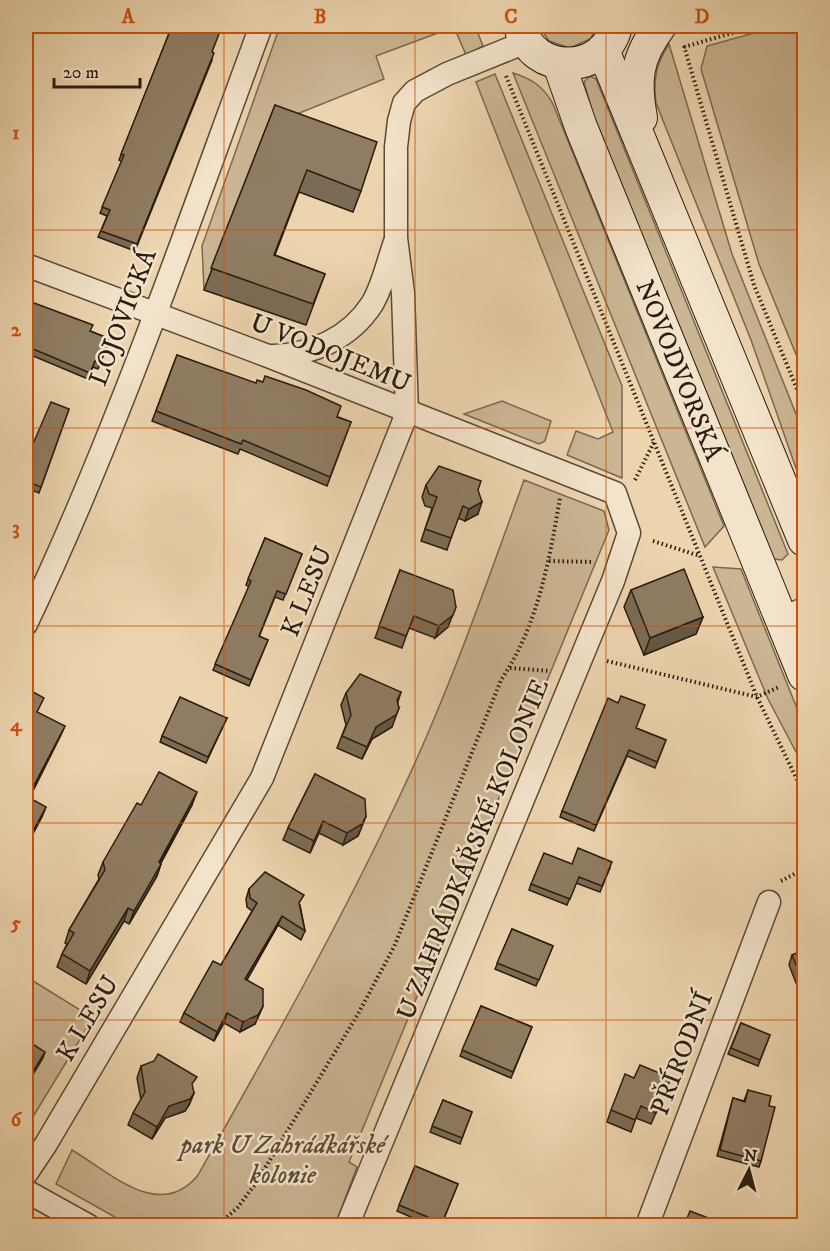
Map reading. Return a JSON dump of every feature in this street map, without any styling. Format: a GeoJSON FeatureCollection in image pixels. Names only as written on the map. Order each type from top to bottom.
{"type":"FeatureCollection","features":[{"type":"Feature","properties":{"kind":"main road"},"geometry":{"type":"LineString","coordinates":[[648,158],[635,89],[644,51],[660,26]]}},
{"type":"Feature","properties":{"kind":"main road","name":"NOVODVORSKÁ"},"geometry":{"type":"LineString","coordinates":[[795,680],[793,614],[581,127],[559,64],[582,62],[615,33],[648,158],[804,540]]}},
{"type":"Feature","properties":{"kind":"main road"},"geometry":{"type":"LineString","coordinates":[[523,34],[540,56],[559,64]]}},
{"type":"Feature","properties":{"kind":"street","name":"LOJOVICKÁ"},"geometry":{"type":"LineString","coordinates":[[26,624],[57,558],[155,314],[261,26]]}},
{"type":"Feature","properties":{"kind":"street","name":"K LESU"},"geometry":{"type":"LineString","coordinates":[[26,1174],[46,1144],[262,777],[407,413],[403,293],[396,238],[396,147],[399,120],[404,103],[415,91],[447,74],[497,55],[523,34]]}},
{"type":"Feature","properties":{"kind":"street"},"geometry":{"type":"LineString","coordinates":[[268,356],[294,356],[316,349],[349,330],[373,303],[396,238]]}},
{"type":"Feature","properties":{"kind":"street","name":"U VODOJEMU"},"geometry":{"type":"LineString","coordinates":[[26,265],[268,356],[407,413],[564,473],[618,500]]}},
{"type":"Feature","properties":{"kind":"street"},"geometry":{"type":"LineString","coordinates":[[618,500],[629,533]]}},
{"type":"Feature","properties":{"kind":"street","name":"U ZAHRÁDKÁŘSKÉ KOLONIE"},"geometry":{"type":"LineString","coordinates":[[347,1226],[583,655],[620,562],[629,533]]}},
{"type":"Feature","properties":{"kind":"street","name":"PŘÍRODNÍ"},"geometry":{"type":"LineString","coordinates":[[646,1226],[769,902]]}},
{"type":"Feature","properties":{"kind":"street"},"geometry":{"type":"LineString","coordinates":[[26,1191],[89,1226]]}},
{"type":"Feature","properties":{"kind":"path"},"geometry":{"type":"LineString","coordinates":[[756,26],[684,47],[754,285],[804,406]]}},
{"type":"Feature","properties":{"kind":"path"},"geometry":{"type":"LineString","coordinates":[[497,55],[757,697],[804,794]]}},
{"type":"Feature","properties":{"kind":"path"},"geometry":{"type":"LineString","coordinates":[[618,500],[654,442]]}},
{"type":"Feature","properties":{"kind":"path"},"geometry":{"type":"LineString","coordinates":[[217,1226],[238,1207],[256,1183],[358,1014],[394,947],[501,680],[520,652],[549,561],[564,473]]}},
{"type":"Feature","properties":{"kind":"path"},"geometry":{"type":"LineString","coordinates":[[629,533],[700,556]]}},
{"type":"Feature","properties":{"kind":"path"},"geometry":{"type":"LineString","coordinates":[[549,561],[620,562]]}},
{"type":"Feature","properties":{"kind":"path"},"geometry":{"type":"LineString","coordinates":[[583,655],[757,697],[795,680]]}},
{"type":"Feature","properties":{"kind":"path"},"geometry":{"type":"LineString","coordinates":[[509,668],[551,671],[572,680]]}},
{"type":"Feature","properties":{"kind":"green space"},"geometry":{"type":"Polygon","coordinates":[[[280,26],[475,26],[483,46],[466,55],[454,27],[376,56],[384,79],[267,126],[204,290],[202,246],[280,26]]]}},
{"type":"Feature","properties":{"kind":"green space"},"geometry":{"type":"Polygon","coordinates":[[[539,26],[599,26],[590,39],[570,48],[549,41],[539,26]]]}},
{"type":"Feature","properties":{"kind":"green space"},"geometry":{"type":"Polygon","coordinates":[[[779,26],[804,26],[804,374],[759,264],[701,69],[707,46],[779,26]]]}},
{"type":"Feature","properties":{"kind":"green space"},"geometry":{"type":"Polygon","coordinates":[[[669,44],[732,254],[804,434],[804,491],[751,340],[656,103],[656,72],[669,44]]]}},
{"type":"Feature","properties":{"kind":"green space"},"geometry":{"type":"Polygon","coordinates":[[[513,73],[536,84],[553,104],[724,526],[705,547],[513,73]]]}},
{"type":"Feature","properties":{"kind":"green space"},"geometry":{"type":"Polygon","coordinates":[[[495,74],[622,386],[622,478],[567,455],[576,431],[598,439],[613,432],[476,82],[495,74]]]}},
{"type":"Feature","properties":{"kind":"green space"},"geometry":{"type":"Polygon","coordinates":[[[590,76],[596,79],[788,554],[782,560],[774,559],[593,114],[584,82],[590,76]]]}},
{"type":"Feature","properties":{"kind":"green space"},"geometry":{"type":"Polygon","coordinates":[[[502,401],[551,421],[545,441],[539,444],[464,414],[502,401]]]}},
{"type":"Feature","properties":{"kind":"green space","name":"park U Zahrádkářské kolonie"},"geometry":{"type":"Polygon","coordinates":[[[524,480],[604,511],[609,530],[349,1162],[357,1167],[335,1225],[129,1225],[56,1184],[72,1150],[135,1189],[152,1194],[168,1194],[183,1188],[198,1175],[323,948],[412,770],[447,688],[524,480]]]}},
{"type":"Feature","properties":{"kind":"green space"},"geometry":{"type":"Polygon","coordinates":[[[713,567],[741,569],[804,726],[804,767],[768,699],[713,567]]]}},
{"type":"Feature","properties":{"kind":"green space"},"geometry":{"type":"Polygon","coordinates":[[[30,979],[93,1018],[31,1120],[26,1121],[26,986],[30,979]]]}},
{"type":"Feature","properties":{"kind":"building"},"geometry":{"type":"Polygon","coordinates":[[[172,26],[222,26],[212,52],[214,53],[137,244],[101,231],[110,210],[102,207],[172,26]]]}},
{"type":"Feature","properties":{"kind":"building"},"geometry":{"type":"Polygon","coordinates":[[[275,105],[377,142],[361,191],[307,170],[274,255],[325,274],[313,304],[211,268],[275,105]]]}},
{"type":"Feature","properties":{"kind":"building"},"geometry":{"type":"Polygon","coordinates":[[[26,300],[93,325],[90,331],[110,339],[100,363],[95,361],[90,373],[26,346],[26,300]]]}},
{"type":"Feature","properties":{"kind":"building"},"geometry":{"type":"Polygon","coordinates":[[[177,355],[256,383],[257,380],[263,382],[265,376],[306,390],[341,406],[337,417],[351,422],[330,477],[243,440],[241,444],[156,411],[177,355]]]}},
{"type":"Feature","properties":{"kind":"building"},"geometry":{"type":"Polygon","coordinates":[[[51,402],[69,409],[41,487],[26,481],[26,441],[33,444],[51,402]]]}},
{"type":"Feature","properties":{"kind":"building"},"geometry":{"type":"Polygon","coordinates":[[[439,466],[481,481],[478,490],[482,502],[469,509],[463,506],[451,538],[425,529],[437,497],[429,494],[426,485],[439,466]]]}},
{"type":"Feature","properties":{"kind":"building"},"geometry":{"type":"Polygon","coordinates":[[[265,538],[302,554],[286,594],[277,591],[259,636],[268,640],[251,680],[215,664],[251,581],[248,579],[265,538]]]}},
{"type":"Feature","properties":{"kind":"building"},"geometry":{"type":"Polygon","coordinates":[[[684,569],[703,617],[650,638],[631,590],[684,569]]]}},
{"type":"Feature","properties":{"kind":"building"},"geometry":{"type":"Polygon","coordinates":[[[400,570],[453,590],[456,607],[453,615],[439,626],[414,616],[406,636],[379,626],[400,570]]]}},
{"type":"Feature","properties":{"kind":"building"},"geometry":{"type":"Polygon","coordinates":[[[360,674],[401,692],[397,700],[399,708],[396,715],[376,727],[367,747],[342,736],[351,715],[346,693],[360,674]]]}},
{"type":"Feature","properties":{"kind":"building"},"geometry":{"type":"Polygon","coordinates":[[[26,688],[44,698],[37,712],[65,726],[28,797],[46,807],[26,844],[26,688]]]}},
{"type":"Feature","properties":{"kind":"building"},"geometry":{"type":"Polygon","coordinates":[[[621,696],[645,705],[636,728],[666,740],[657,762],[629,750],[596,825],[562,811],[608,698],[618,703],[621,696]]]}},
{"type":"Feature","properties":{"kind":"building"},"geometry":{"type":"Polygon","coordinates":[[[180,697],[227,718],[208,757],[162,736],[180,697]]]}},
{"type":"Feature","properties":{"kind":"building"},"geometry":{"type":"Polygon","coordinates":[[[159,772],[197,792],[159,862],[161,864],[134,911],[128,908],[90,971],[62,954],[74,933],[69,930],[105,870],[103,862],[137,803],[141,805],[159,772]]]}},
{"type":"Feature","properties":{"kind":"building"},"geometry":{"type":"Polygon","coordinates":[[[315,774],[365,799],[366,816],[362,824],[347,833],[323,821],[314,841],[288,828],[315,774]]]}},
{"type":"Feature","properties":{"kind":"building"},"geometry":{"type":"Polygon","coordinates":[[[578,848],[612,862],[602,886],[579,877],[570,899],[531,884],[544,853],[572,864],[578,848]]]}},
{"type":"Feature","properties":{"kind":"building"},"geometry":{"type":"Polygon","coordinates":[[[265,872],[304,895],[299,903],[305,931],[282,916],[245,979],[263,989],[263,1006],[258,1015],[243,1022],[227,1013],[217,1032],[184,1013],[213,961],[221,965],[257,903],[250,898],[249,889],[265,872]]]}},
{"type":"Feature","properties":{"kind":"building"},"geometry":{"type":"Polygon","coordinates":[[[512,929],[553,946],[539,980],[497,963],[512,929]]]}},
{"type":"Feature","properties":{"kind":"building"},"geometry":{"type":"Polygon","coordinates":[[[804,950],[804,984],[792,955],[804,950]]]}},
{"type":"Feature","properties":{"kind":"building"},"geometry":{"type":"Polygon","coordinates":[[[481,1006],[532,1027],[513,1072],[462,1050],[481,1006]]]}},
{"type":"Feature","properties":{"kind":"building"},"geometry":{"type":"Polygon","coordinates":[[[741,1023],[770,1035],[760,1060],[731,1048],[741,1023]]]}},
{"type":"Feature","properties":{"kind":"building"},"geometry":{"type":"Polygon","coordinates":[[[26,1040],[45,1052],[26,1083],[26,1040]]]}},
{"type":"Feature","properties":{"kind":"building"},"geometry":{"type":"Polygon","coordinates":[[[158,1054],[197,1077],[192,1084],[194,1093],[190,1099],[169,1106],[157,1127],[133,1113],[145,1092],[141,1066],[154,1061],[158,1054]]]}},
{"type":"Feature","properties":{"kind":"building"},"geometry":{"type":"Polygon","coordinates":[[[640,1065],[671,1078],[656,1113],[641,1106],[635,1120],[611,1110],[625,1074],[634,1078],[640,1065]]]}},
{"type":"Feature","properties":{"kind":"building"},"geometry":{"type":"Polygon","coordinates":[[[748,1090],[771,1096],[769,1106],[775,1107],[761,1161],[720,1150],[733,1098],[745,1102],[748,1090]]]}},
{"type":"Feature","properties":{"kind":"building"},"geometry":{"type":"Polygon","coordinates":[[[443,1100],[472,1112],[462,1138],[432,1126],[443,1100]]]}},
{"type":"Feature","properties":{"kind":"building"},"geometry":{"type":"Polygon","coordinates":[[[415,1166],[458,1184],[442,1223],[399,1205],[415,1166]]]}},
{"type":"Feature","properties":{"kind":"building"},"geometry":{"type":"Polygon","coordinates":[[[690,1211],[724,1224],[723,1226],[684,1226],[690,1211]]]}}]}
